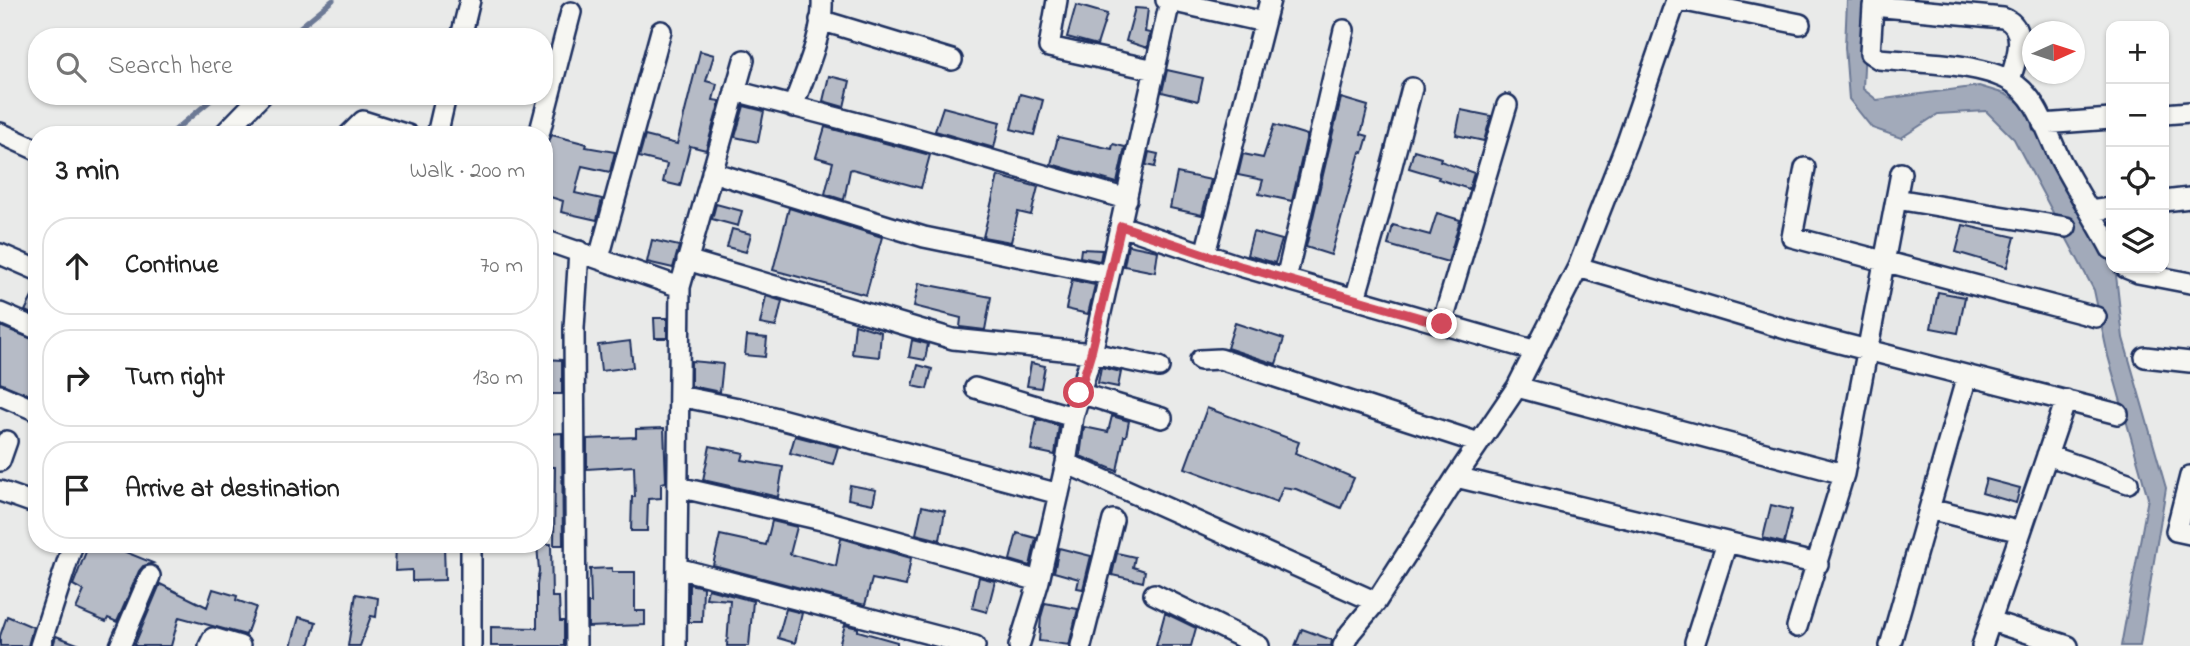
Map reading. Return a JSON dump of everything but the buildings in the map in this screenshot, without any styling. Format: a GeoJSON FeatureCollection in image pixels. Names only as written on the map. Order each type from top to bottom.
{"type":"FeatureCollection","features":[{"type":"Feature","properties":{"kind":"street"},"geometry":{"type":"LineString","coordinates":[[463,28],[470,0]]}},
{"type":"Feature","properties":{"kind":"street"},"geometry":{"type":"LineString","coordinates":[[793,107],[821,20],[822,0]]}},
{"type":"Feature","properties":{"kind":"street"},"geometry":{"type":"LineString","coordinates":[[1057,0],[1049,47],[1155,70]]}},
{"type":"Feature","properties":{"kind":"street"},"geometry":{"type":"LineString","coordinates":[[1205,254],[1270,0]]}},
{"type":"Feature","properties":{"kind":"street"},"geometry":{"type":"LineString","coordinates":[[1343,646],[1350,633],[1376,602],[1517,387],[1536,351],[1578,267],[1678,0],[1800,24]]}},
{"type":"Feature","properties":{"kind":"street"},"geometry":{"type":"LineString","coordinates":[[1019,646],[1039,582],[1066,463],[1073,418],[1110,275],[1168,1],[1264,22]]}},
{"type":"Feature","properties":{"kind":"street"},"geometry":{"type":"LineString","coordinates":[[2010,80],[2017,59],[2019,38],[2016,26],[2011,21],[2003,18],[1873,6],[1870,53],[1879,59],[1989,72],[2010,80],[2024,91],[2106,240]]}},
{"type":"Feature","properties":{"kind":"street"},"geometry":{"type":"LineString","coordinates":[[553,79],[570,12]]}},
{"type":"Feature","properties":{"kind":"street"},"geometry":{"type":"LineString","coordinates":[[821,20],[952,61]]}},
{"type":"Feature","properties":{"kind":"street"},"geometry":{"type":"LineString","coordinates":[[1286,279],[1344,30]]}},
{"type":"Feature","properties":{"kind":"street"},"geometry":{"type":"LineString","coordinates":[[599,258],[661,31]]}},
{"type":"Feature","properties":{"kind":"street"},"geometry":{"type":"LineString","coordinates":[[676,646],[680,287],[744,60]]}},
{"type":"Feature","properties":{"kind":"street"},"geometry":{"type":"LineString","coordinates":[[1355,299],[1412,88]]}},
{"type":"Feature","properties":{"kind":"street"},"geometry":{"type":"LineString","coordinates":[[735,91],[915,138],[1127,199]]}},
{"type":"Feature","properties":{"kind":"street"},"geometry":{"type":"LineString","coordinates":[[232,126],[252,105]]}},
{"type":"Feature","properties":{"kind":"street"},"geometry":{"type":"LineString","coordinates":[[439,126],[444,105]]}},
{"type":"Feature","properties":{"kind":"street"},"geometry":{"type":"LineString","coordinates":[[541,126],[547,105]]}},
{"type":"Feature","properties":{"kind":"street"},"geometry":{"type":"LineString","coordinates":[[1442,324],[1507,105]]}},
{"type":"Feature","properties":{"kind":"street"},"geometry":{"type":"LineString","coordinates":[[2169,114],[2190,112]]}},
{"type":"Feature","properties":{"kind":"street"},"geometry":{"type":"LineString","coordinates":[[2043,124],[2106,119]]}},
{"type":"Feature","properties":{"kind":"street"},"geometry":{"type":"LineString","coordinates":[[358,126],[363,121],[379,126]]}},
{"type":"Feature","properties":{"kind":"street"},"geometry":{"type":"LineString","coordinates":[[0,133],[28,146]]}},
{"type":"Feature","properties":{"kind":"street"},"geometry":{"type":"LineString","coordinates":[[1805,168],[1792,237],[2096,317]]}},
{"type":"Feature","properties":{"kind":"street"},"geometry":{"type":"LineString","coordinates":[[712,172],[924,237],[1110,275]]}},
{"type":"Feature","properties":{"kind":"street"},"geometry":{"type":"LineString","coordinates":[[1797,627],[1843,474],[1901,173]]}},
{"type":"Feature","properties":{"kind":"street"},"geometry":{"type":"LineString","coordinates":[[1896,198],[2066,227]]}},
{"type":"Feature","properties":{"kind":"street"},"geometry":{"type":"LineString","coordinates":[[2169,200],[2190,198]]}},
{"type":"Feature","properties":{"kind":"street"},"geometry":{"type":"LineString","coordinates":[[2090,211],[2106,209]]}},
{"type":"Feature","properties":{"kind":"street"},"geometry":{"type":"LineString","coordinates":[[1121,226],[1286,279],[1536,351]]}},
{"type":"Feature","properties":{"kind":"street"},"geometry":{"type":"LineString","coordinates":[[553,243],[680,287]]}},
{"type":"Feature","properties":{"kind":"street"},"geometry":{"type":"LineString","coordinates":[[576,646],[574,328],[579,251]]}},
{"type":"Feature","properties":{"kind":"street"},"geometry":{"type":"LineString","coordinates":[[0,254],[28,266]]}},
{"type":"Feature","properties":{"kind":"street"},"geometry":{"type":"LineString","coordinates":[[687,260],[953,339],[1091,353],[1159,367]]}},
{"type":"Feature","properties":{"kind":"street"},"geometry":{"type":"LineString","coordinates":[[1578,267],[1789,330],[2118,414]]}},
{"type":"Feature","properties":{"kind":"street"},"geometry":{"type":"LineString","coordinates":[[2136,273],[2190,283]]}},
{"type":"Feature","properties":{"kind":"street"},"geometry":{"type":"LineString","coordinates":[[0,313],[28,324]]}},
{"type":"Feature","properties":{"kind":"street"},"geometry":{"type":"LineString","coordinates":[[2145,357],[2190,362]]}},
{"type":"Feature","properties":{"kind":"street"},"geometry":{"type":"LineString","coordinates":[[1200,360],[1220,359],[1479,443]]}},
{"type":"Feature","properties":{"kind":"street"},"geometry":{"type":"LineString","coordinates":[[1890,646],[1968,376]]}},
{"type":"Feature","properties":{"kind":"street"},"geometry":{"type":"LineString","coordinates":[[1517,387],[1843,474]]}},
{"type":"Feature","properties":{"kind":"street"},"geometry":{"type":"LineString","coordinates":[[975,388],[1073,418]]}},
{"type":"Feature","properties":{"kind":"street"},"geometry":{"type":"LineString","coordinates":[[1079,393],[1162,418]]}},
{"type":"Feature","properties":{"kind":"street"},"geometry":{"type":"LineString","coordinates":[[0,395],[28,407]]}},
{"type":"Feature","properties":{"kind":"street"},"geometry":{"type":"LineString","coordinates":[[679,396],[743,409],[1059,494]]}},
{"type":"Feature","properties":{"kind":"street"},"geometry":{"type":"LineString","coordinates":[[1982,646],[2066,400]]}},
{"type":"Feature","properties":{"kind":"street"},"geometry":{"type":"LineString","coordinates":[[0,461],[7,441]]}},
{"type":"Feature","properties":{"kind":"street"},"geometry":{"type":"LineString","coordinates":[[2047,455],[2128,483]]}},
{"type":"Feature","properties":{"kind":"street"},"geometry":{"type":"LineString","coordinates":[[1066,463],[1376,602]]}},
{"type":"Feature","properties":{"kind":"street"},"geometry":{"type":"LineString","coordinates":[[2190,476],[2176,531],[2190,534]]}},
{"type":"Feature","properties":{"kind":"street"},"geometry":{"type":"LineString","coordinates":[[1456,477],[1818,564]]}},
{"type":"Feature","properties":{"kind":"street"},"geometry":{"type":"LineString","coordinates":[[678,487],[825,521],[1039,582]]}},
{"type":"Feature","properties":{"kind":"street"},"geometry":{"type":"LineString","coordinates":[[0,491],[28,502]]}},
{"type":"Feature","properties":{"kind":"street"},"geometry":{"type":"LineString","coordinates":[[1929,509],[2021,532]]}},
{"type":"Feature","properties":{"kind":"street"},"geometry":{"type":"LineString","coordinates":[[1081,646],[1113,520]]}},
{"type":"Feature","properties":{"kind":"street"},"geometry":{"type":"LineString","coordinates":[[1695,642],[1727,542]]}},
{"type":"Feature","properties":{"kind":"street"},"geometry":{"type":"LineString","coordinates":[[40,646],[70,553]]}},
{"type":"Feature","properties":{"kind":"street"},"geometry":{"type":"LineString","coordinates":[[471,553],[471,646]]}},
{"type":"Feature","properties":{"kind":"street"},"geometry":{"type":"LineString","coordinates":[[677,568],[975,646]]}},
{"type":"Feature","properties":{"kind":"street"},"geometry":{"type":"LineString","coordinates":[[120,646],[150,576]]}},
{"type":"Feature","properties":{"kind":"street"},"geometry":{"type":"LineString","coordinates":[[1154,594],[1259,646]]}},
{"type":"Feature","properties":{"kind":"street"},"geometry":{"type":"LineString","coordinates":[[1991,621],[2068,646]]}},
{"type":"Feature","properties":{"kind":"street"},"geometry":{"type":"LineString","coordinates":[[209,646],[212,638],[240,646]]}},
{"type":"Feature","properties":{"kind":"water"},"geometry":{"type":"Polygon","coordinates":[[[1847,0],[1867,0],[1863,89],[1877,100],[1979,86],[2005,94],[2022,104],[2106,257],[2106,273],[2116,275],[2123,338],[2166,488],[2140,646],[2121,646],[2148,498],[2108,356],[2094,290],[2014,139],[1986,111],[1938,114],[1901,138],[1872,128],[1849,99],[1845,47],[1847,0]]]}},
{"type":"Feature","properties":{"kind":"waterway"},"geometry":{"type":"LineString","coordinates":[[299,28],[333,0]]}},
{"type":"Feature","properties":{"kind":"waterway"},"geometry":{"type":"LineString","coordinates":[[180,126],[205,105]]}},
{"type":"Feature","properties":{"kind":"route"},"geometry":{"type":"LineString","coordinates":[[1079,393],[1121,226],[1240,266],[1442,324]]}}]}
